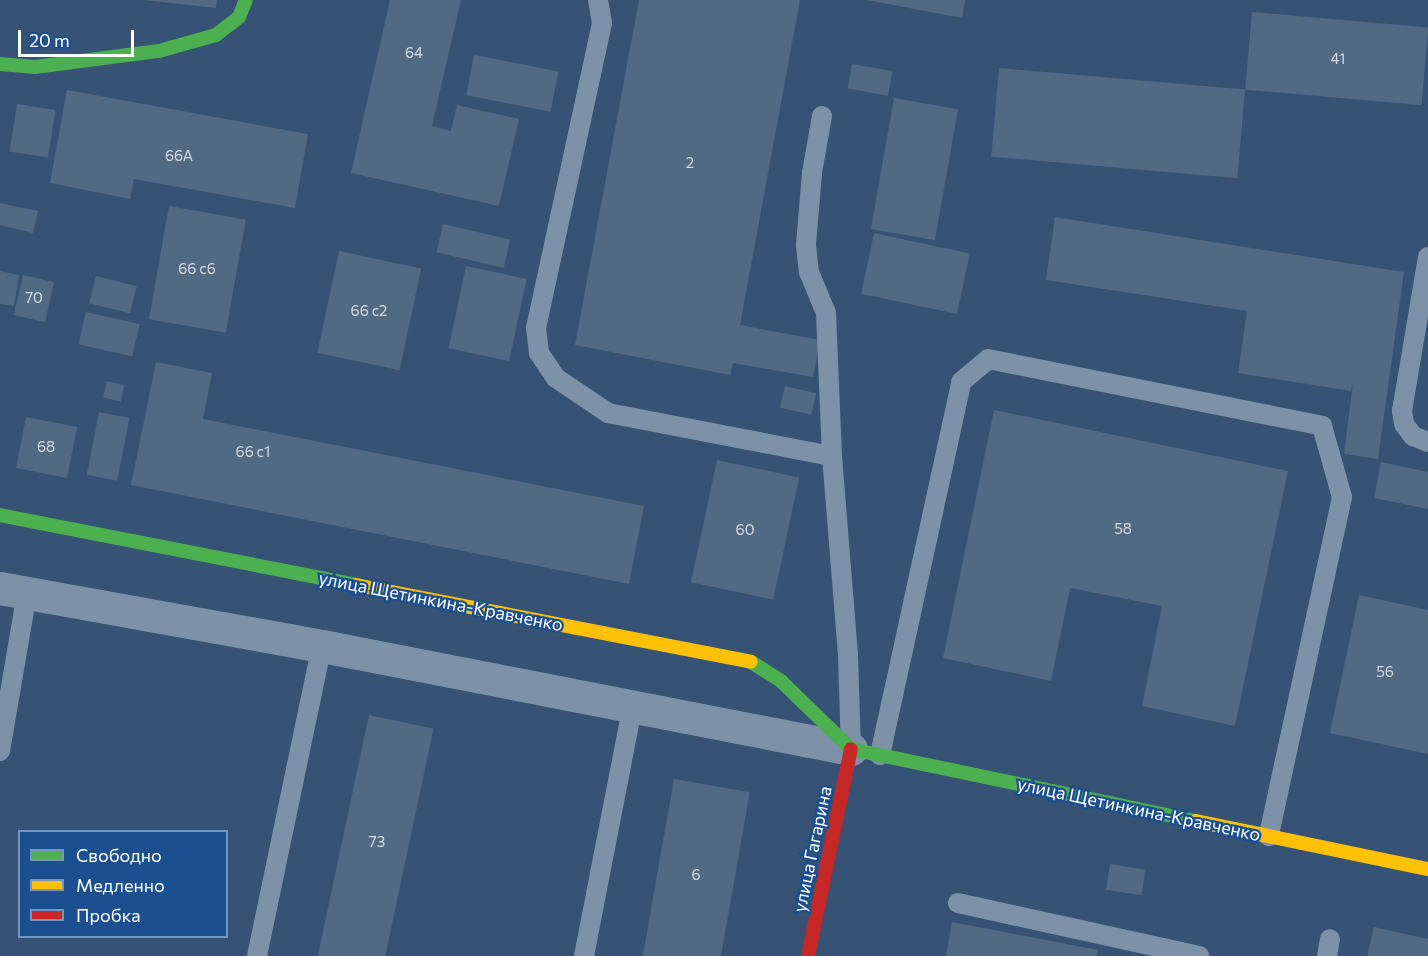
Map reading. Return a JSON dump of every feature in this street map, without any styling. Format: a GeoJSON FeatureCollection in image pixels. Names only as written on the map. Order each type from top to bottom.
{"type":"FeatureCollection","features":[{"type":"Feature","properties":{"kind":"street"},"geometry":{"type":"LineString","coordinates":[[0,64],[35,67],[159,51],[216,35],[239,17],[246,0]]}},
{"type":"Feature","properties":{"kind":"street","name":"улица Щетинкина-Кравченко"},"geometry":{"type":"LineString","coordinates":[[0,516],[751,662],[782,681],[866,752]]}},
{"type":"Feature","properties":{"kind":"street","name":"улица Щетинкина-Кравченко"},"geometry":{"type":"LineString","coordinates":[[13,590],[322,646],[866,752],[1428,869]]}},
{"type":"Feature","properties":{"kind":"street","name":"улица Гагарина"},"geometry":{"type":"LineString","coordinates":[[808,956],[866,752]]}},
{"type":"Feature","properties":{"kind":"lane"},"geometry":{"type":"LineString","coordinates":[[598,0],[602,23],[536,327],[539,353],[556,378],[608,413],[832,456]]}},
{"type":"Feature","properties":{"kind":"lane"},"geometry":{"type":"LineString","coordinates":[[822,116],[812,173],[806,244],[809,272],[826,314],[832,456],[848,654],[866,752]]}},
{"type":"Feature","properties":{"kind":"lane"},"geometry":{"type":"LineString","coordinates":[[1428,257],[1402,411],[1404,424],[1413,435],[1428,442]]}},
{"type":"Feature","properties":{"kind":"lane"},"geometry":{"type":"LineString","coordinates":[[866,752],[961,382],[988,359],[1322,426],[1342,497],[1269,836]]}},
{"type":"Feature","properties":{"kind":"lane"},"geometry":{"type":"LineString","coordinates":[[0,751],[13,590]]}},
{"type":"Feature","properties":{"kind":"lane"},"geometry":{"type":"LineString","coordinates":[[257,956],[322,646]]}},
{"type":"Feature","properties":{"kind":"lane"},"geometry":{"type":"LineString","coordinates":[[584,956],[632,708]]}},
{"type":"Feature","properties":{"kind":"lane"},"geometry":{"type":"LineString","coordinates":[[958,903],[1199,956]]}},
{"type":"Feature","properties":{"kind":"building"},"geometry":{"type":"Polygon","coordinates":[[[143,0],[217,0],[216,8],[143,0]]]}},
{"type":"Feature","properties":{"kind":"building"},"geometry":{"type":"Polygon","coordinates":[[[390,0],[461,0],[432,126],[451,131],[457,105],[519,119],[499,206],[351,173],[390,0]]]}},
{"type":"Feature","properties":{"kind":"building"},"geometry":{"type":"Polygon","coordinates":[[[639,0],[800,0],[740,325],[820,340],[813,377],[733,363],[730,375],[575,345],[639,0]]]}},
{"type":"Feature","properties":{"kind":"building"},"geometry":{"type":"Polygon","coordinates":[[[867,0],[965,0],[962,18],[867,0]]]}},
{"type":"Feature","properties":{"kind":"building"},"geometry":{"type":"Polygon","coordinates":[[[1252,12],[1428,27],[1422,105],[1245,90],[1252,12]]]}},
{"type":"Feature","properties":{"kind":"building"},"geometry":{"type":"Polygon","coordinates":[[[474,55],[558,71],[551,112],[466,95],[474,55]]]}},
{"type":"Feature","properties":{"kind":"building"},"geometry":{"type":"Polygon","coordinates":[[[852,64],[892,71],[888,96],[848,89],[852,64]]]}},
{"type":"Feature","properties":{"kind":"building"},"geometry":{"type":"Polygon","coordinates":[[[999,68],[1245,90],[1237,178],[991,157],[999,68]]]}},
{"type":"Feature","properties":{"kind":"building"},"geometry":{"type":"Polygon","coordinates":[[[67,90],[308,134],[295,208],[134,179],[130,199],[50,183],[67,90]]]}},
{"type":"Feature","properties":{"kind":"building"},"geometry":{"type":"Polygon","coordinates":[[[894,98],[958,109],[935,240],[871,229],[894,98]]]}},
{"type":"Feature","properties":{"kind":"building"},"geometry":{"type":"Polygon","coordinates":[[[17,104],[56,110],[48,158],[9,151],[17,104]]]}},
{"type":"Feature","properties":{"kind":"building"},"geometry":{"type":"Polygon","coordinates":[[[0,203],[38,211],[33,233],[0,225],[0,203]]]}},
{"type":"Feature","properties":{"kind":"building"},"geometry":{"type":"Polygon","coordinates":[[[169,206],[246,220],[226,333],[149,319],[169,206]]]}},
{"type":"Feature","properties":{"kind":"building"},"geometry":{"type":"Polygon","coordinates":[[[1055,217],[1404,272],[1378,459],[1344,454],[1353,383],[1351,391],[1238,373],[1247,311],[1046,280],[1055,217]]]}},
{"type":"Feature","properties":{"kind":"building"},"geometry":{"type":"Polygon","coordinates":[[[443,224],[510,240],[504,268],[436,252],[443,224]]]}},
{"type":"Feature","properties":{"kind":"building"},"geometry":{"type":"Polygon","coordinates":[[[874,233],[970,253],[957,314],[861,294],[874,233]]]}},
{"type":"Feature","properties":{"kind":"building"},"geometry":{"type":"Polygon","coordinates":[[[339,251],[421,268],[400,370],[317,353],[339,251]]]}},
{"type":"Feature","properties":{"kind":"building"},"geometry":{"type":"Polygon","coordinates":[[[466,266],[527,279],[509,361],[449,348],[466,266]]]}},
{"type":"Feature","properties":{"kind":"building"},"geometry":{"type":"Polygon","coordinates":[[[0,271],[19,275],[14,306],[0,304],[0,271]]]}},
{"type":"Feature","properties":{"kind":"building"},"geometry":{"type":"Polygon","coordinates":[[[23,275],[54,282],[45,322],[14,315],[23,275]]]}},
{"type":"Feature","properties":{"kind":"building"},"geometry":{"type":"Polygon","coordinates":[[[96,276],[137,286],[130,313],[89,303],[96,276]]]}},
{"type":"Feature","properties":{"kind":"building"},"geometry":{"type":"Polygon","coordinates":[[[86,312],[140,324],[132,357],[79,344],[86,312]]]}},
{"type":"Feature","properties":{"kind":"building"},"geometry":{"type":"Polygon","coordinates":[[[156,362],[212,373],[203,419],[644,506],[629,584],[131,485],[156,362]]]}},
{"type":"Feature","properties":{"kind":"building"},"geometry":{"type":"Polygon","coordinates":[[[107,381],[125,385],[121,402],[103,398],[107,381]]]}},
{"type":"Feature","properties":{"kind":"building"},"geometry":{"type":"Polygon","coordinates":[[[785,386],[816,393],[811,415],[780,407],[785,386]]]}},
{"type":"Feature","properties":{"kind":"building"},"geometry":{"type":"Polygon","coordinates":[[[994,410],[1288,471],[1235,726],[1142,706],[1162,606],[1070,588],[1051,681],[943,658],[994,410]]]}},
{"type":"Feature","properties":{"kind":"building"},"geometry":{"type":"Polygon","coordinates":[[[99,412],[129,418],[117,481],[87,475],[99,412]]]}},
{"type":"Feature","properties":{"kind":"building"},"geometry":{"type":"Polygon","coordinates":[[[26,417],[77,427],[67,478],[16,468],[26,417]]]}},
{"type":"Feature","properties":{"kind":"building"},"geometry":{"type":"Polygon","coordinates":[[[717,460],[799,477],[773,600],[691,582],[717,460]]]}},
{"type":"Feature","properties":{"kind":"building"},"geometry":{"type":"Polygon","coordinates":[[[1381,462],[1428,472],[1428,509],[1374,498],[1381,462]]]}},
{"type":"Feature","properties":{"kind":"building"},"geometry":{"type":"Polygon","coordinates":[[[1359,595],[1428,610],[1428,754],[1330,733],[1359,595]]]}},
{"type":"Feature","properties":{"kind":"building"},"geometry":{"type":"Polygon","coordinates":[[[369,715],[434,729],[385,956],[318,956],[369,715]]]}},
{"type":"Feature","properties":{"kind":"building"},"geometry":{"type":"Polygon","coordinates":[[[674,779],[750,792],[721,956],[643,956],[674,779]]]}},
{"type":"Feature","properties":{"kind":"building"},"geometry":{"type":"Polygon","coordinates":[[[1110,864],[1146,870],[1141,895],[1106,890],[1110,864]]]}},
{"type":"Feature","properties":{"kind":"building"},"geometry":{"type":"Polygon","coordinates":[[[952,922],[1098,950],[1097,956],[946,956],[952,922]]]}},
{"type":"Feature","properties":{"kind":"building"},"geometry":{"type":"Polygon","coordinates":[[[1374,927],[1428,939],[1428,956],[1367,956],[1374,927]]]}},
{"type":"Feature","properties":{"kind":"traffic: fast"},"geometry":{"type":"LineString","coordinates":[[0,64],[35,67],[159,51],[216,35],[239,17],[246,0]]}},
{"type":"Feature","properties":{"kind":"traffic: fast"},"geometry":{"type":"LineString","coordinates":[[0,515],[356,585]]}},
{"type":"Feature","properties":{"kind":"traffic: fast"},"geometry":{"type":"LineString","coordinates":[[751,662],[781,681],[851,749],[1196,821]]}},
{"type":"Feature","properties":{"kind":"traffic: slow"},"geometry":{"type":"LineString","coordinates":[[356,585],[751,662]]}},
{"type":"Feature","properties":{"kind":"traffic: slow"},"geometry":{"type":"LineString","coordinates":[[1196,821],[1428,869]]}},
{"type":"Feature","properties":{"kind":"traffic: jam"},"geometry":{"type":"LineString","coordinates":[[808,956],[851,749]]}}]}
